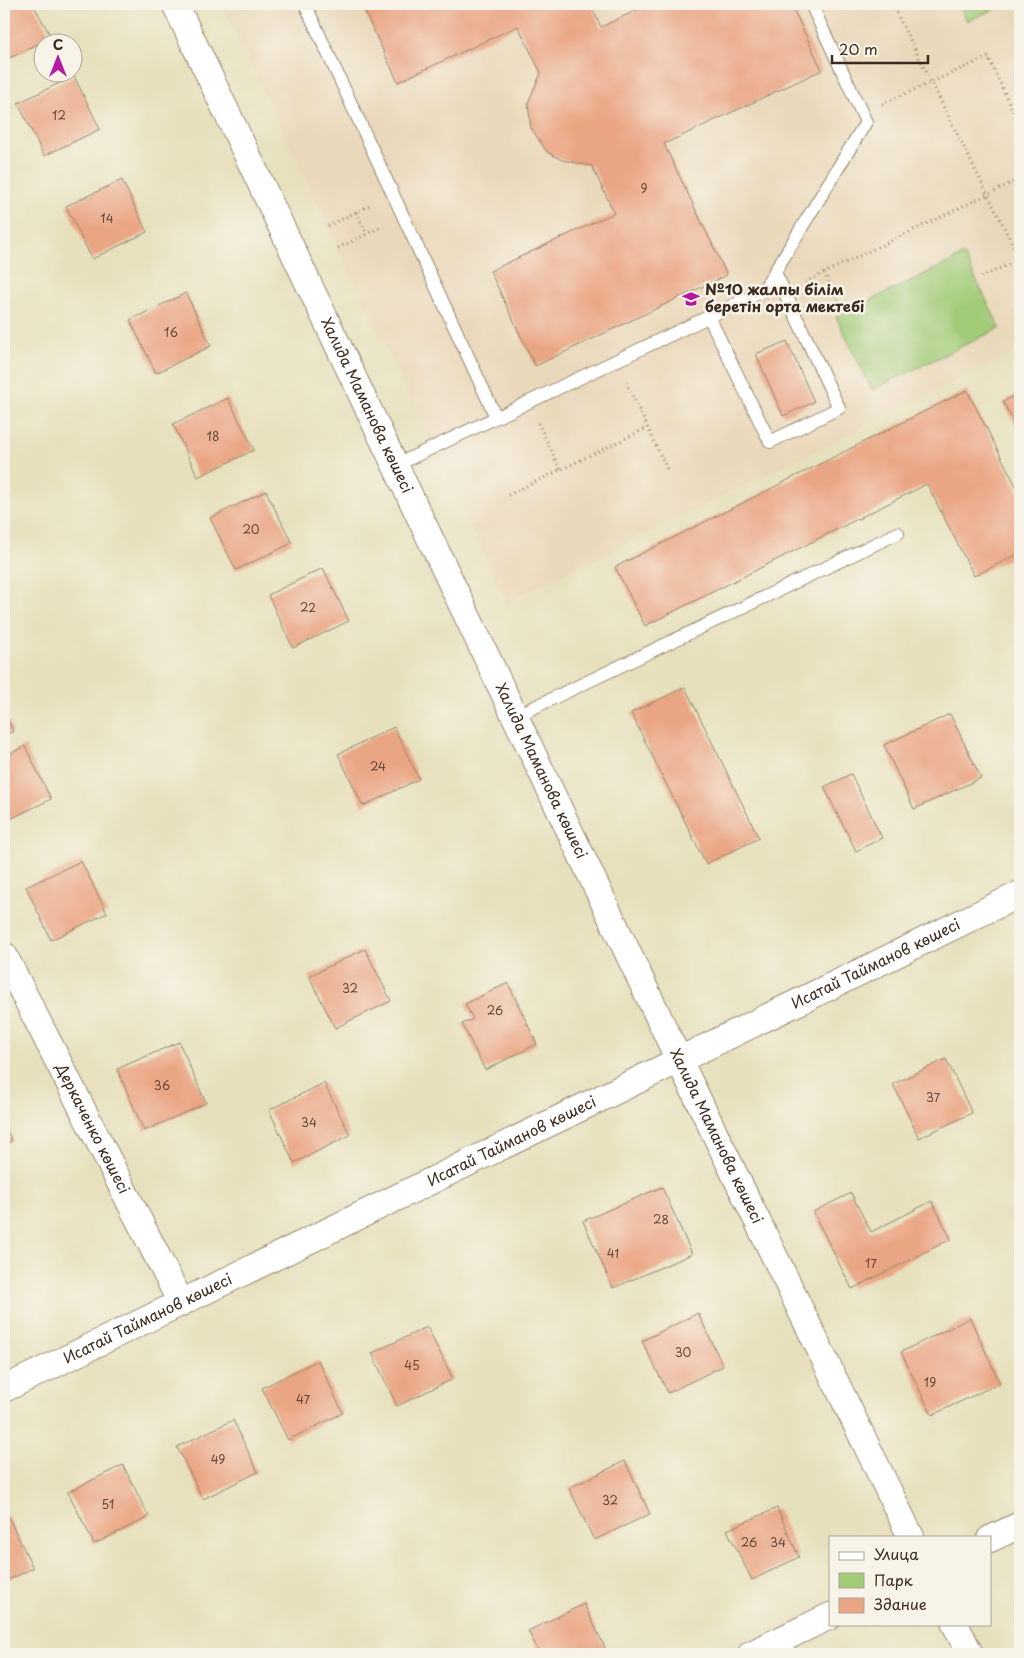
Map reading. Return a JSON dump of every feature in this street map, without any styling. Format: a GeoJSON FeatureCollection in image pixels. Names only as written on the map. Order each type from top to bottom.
{"type":"FeatureCollection","features":[{"type":"Feature","properties":{"kind":"street","name":"Халида Маманова көшесі"},"geometry":{"type":"LineString","coordinates":[[175,4],[679,1060],[911,1536]]}},
{"type":"Feature","properties":{"kind":"street","name":"Исатай Тайманов көшесі"},"geometry":{"type":"LineString","coordinates":[[4,1389],[1020,894]]}},
{"type":"Feature","properties":{"kind":"street","name":"Деркаченко көшесі"},"geometry":{"type":"LineString","coordinates":[[4,955],[181,1302]]}},
{"type":"Feature","properties":{"kind":"street"},"geometry":{"type":"LineString","coordinates":[[992,1538],[1020,1525]]}},
{"type":"Feature","properties":{"kind":"street"},"geometry":{"type":"LineString","coordinates":[[751,1654],[829,1616]]}},
{"type":"Feature","properties":{"kind":"street"},"geometry":{"type":"LineString","coordinates":[[956,1626],[970,1654]]}},
{"type":"Feature","properties":{"kind":"lane"},"geometry":{"type":"LineString","coordinates":[[305,4],[496,418]]}},
{"type":"Feature","properties":{"kind":"lane"},"geometry":{"type":"LineString","coordinates":[[396,465],[763,291],[866,122],[811,4]]}},
{"type":"Feature","properties":{"kind":"lane"},"geometry":{"type":"LineString","coordinates":[[709,317],[770,442],[839,408],[775,272]]}},
{"type":"Feature","properties":{"kind":"lane"},"geometry":{"type":"LineString","coordinates":[[516,716],[898,533]]}},
{"type":"Feature","properties":{"kind":"path"},"geometry":{"type":"LineString","coordinates":[[892,4],[1020,259],[981,276]]}},
{"type":"Feature","properties":{"kind":"path"},"geometry":{"type":"LineString","coordinates":[[862,113],[988,57],[1020,126]]}},
{"type":"Feature","properties":{"kind":"path"},"geometry":{"type":"LineString","coordinates":[[784,292],[1020,179]]}},
{"type":"Feature","properties":{"kind":"path"},"geometry":{"type":"LineString","coordinates":[[328,226],[392,194]]}},
{"type":"Feature","properties":{"kind":"path"},"geometry":{"type":"LineString","coordinates":[[356,212],[367,234]]}},
{"type":"Feature","properties":{"kind":"path"},"geometry":{"type":"LineString","coordinates":[[338,248],[403,216]]}},
{"type":"Feature","properties":{"kind":"path"},"geometry":{"type":"LineString","coordinates":[[824,273],[840,306]]}},
{"type":"Feature","properties":{"kind":"path"},"geometry":{"type":"LineString","coordinates":[[616,361],[667,469]]}},
{"type":"Feature","properties":{"kind":"path"},"geometry":{"type":"LineString","coordinates":[[528,402],[560,469]]}},
{"type":"Feature","properties":{"kind":"path"},"geometry":{"type":"LineString","coordinates":[[508,495],[647,428]]}},
{"type":"Feature","properties":{"kind":"shaded area","name":"№10 жалпы білім беретін орта мектебі"},"geometry":{"type":"Polygon","coordinates":[[[222,4],[1020,4],[1020,350],[507,602],[222,4]]]}},
{"type":"Feature","properties":{"kind":"green space"},"geometry":{"type":"Polygon","coordinates":[[[959,4],[1007,4],[967,21],[959,4]]]}},
{"type":"Feature","properties":{"kind":"green space"},"geometry":{"type":"Polygon","coordinates":[[[964,255],[1000,328],[872,390],[836,317],[964,255]]]}},
{"type":"Feature","properties":{"kind":"building"},"geometry":{"type":"Polygon","coordinates":[[[4,4],[33,4],[48,32],[32,32],[32,47],[4,61],[4,4]]]}},
{"type":"Feature","properties":{"kind":"building"},"geometry":{"type":"Polygon","coordinates":[[[361,4],[590,4],[601,27],[650,4],[791,4],[822,70],[664,144],[727,275],[535,366],[490,271],[614,213],[592,166],[562,160],[547,152],[531,128],[528,103],[541,73],[518,26],[398,82],[361,4]]]}},
{"type":"Feature","properties":{"kind":"building"},"geometry":{"type":"Polygon","coordinates":[[[62,82],[77,82],[100,129],[44,156],[18,103],[62,82]]]}},
{"type":"Feature","properties":{"kind":"building"},"geometry":{"type":"Polygon","coordinates":[[[122,180],[147,232],[92,259],[66,206],[122,180]]]}},
{"type":"Feature","properties":{"kind":"building"},"geometry":{"type":"Polygon","coordinates":[[[186,293],[211,346],[156,373],[130,320],[186,293]]]}},
{"type":"Feature","properties":{"kind":"building"},"geometry":{"type":"Polygon","coordinates":[[[787,341],[814,402],[783,416],[756,354],[787,341]]]}},
{"type":"Feature","properties":{"kind":"building"},"geometry":{"type":"Polygon","coordinates":[[[967,390],[1020,494],[1020,553],[974,576],[927,484],[645,626],[615,567],[967,390]]]}},
{"type":"Feature","properties":{"kind":"building"},"geometry":{"type":"Polygon","coordinates":[[[1020,392],[1020,434],[1003,402],[1020,392]]]}},
{"type":"Feature","properties":{"kind":"building"},"geometry":{"type":"Polygon","coordinates":[[[228,398],[254,450],[198,477],[173,424],[228,398]]]}},
{"type":"Feature","properties":{"kind":"building"},"geometry":{"type":"Polygon","coordinates":[[[266,491],[292,543],[236,570],[210,518],[266,491]]]}},
{"type":"Feature","properties":{"kind":"building"},"geometry":{"type":"Polygon","coordinates":[[[323,568],[349,621],[293,648],[268,595],[323,568]]]}},
{"type":"Feature","properties":{"kind":"building"},"geometry":{"type":"Polygon","coordinates":[[[685,687],[759,838],[706,864],[631,713],[685,687]]]}},
{"type":"Feature","properties":{"kind":"building"},"geometry":{"type":"Polygon","coordinates":[[[4,711],[13,731],[4,736],[4,711]]]}},
{"type":"Feature","properties":{"kind":"building"},"geometry":{"type":"Polygon","coordinates":[[[950,714],[981,778],[914,809],[884,745],[950,714]]]}},
{"type":"Feature","properties":{"kind":"building"},"geometry":{"type":"Polygon","coordinates":[[[394,727],[419,779],[363,806],[338,754],[394,727]]]}},
{"type":"Feature","properties":{"kind":"building"},"geometry":{"type":"Polygon","coordinates":[[[25,746],[51,799],[4,822],[4,757],[25,746]]]}},
{"type":"Feature","properties":{"kind":"building"},"geometry":{"type":"Polygon","coordinates":[[[851,774],[882,838],[856,851],[824,787],[851,774]]]}},
{"type":"Feature","properties":{"kind":"building"},"geometry":{"type":"Polygon","coordinates":[[[81,861],[107,913],[51,940],[26,887],[81,861]]]}},
{"type":"Feature","properties":{"kind":"building"},"geometry":{"type":"Polygon","coordinates":[[[365,949],[391,1001],[335,1028],[309,976],[365,949]]]}},
{"type":"Feature","properties":{"kind":"building"},"geometry":{"type":"Polygon","coordinates":[[[508,983],[537,1044],[485,1070],[462,1024],[473,1019],[465,1004],[508,983]]]}},
{"type":"Feature","properties":{"kind":"building"},"geometry":{"type":"Polygon","coordinates":[[[179,1042],[206,1103],[144,1131],[117,1069],[179,1042]]]}},
{"type":"Feature","properties":{"kind":"building"},"geometry":{"type":"Polygon","coordinates":[[[946,1059],[972,1113],[919,1138],[893,1084],[946,1059]]]}},
{"type":"Feature","properties":{"kind":"building"},"geometry":{"type":"Polygon","coordinates":[[[324,1083],[350,1135],[294,1163],[269,1110],[324,1083]]]}},
{"type":"Feature","properties":{"kind":"building"},"geometry":{"type":"Polygon","coordinates":[[[4,1124],[12,1141],[4,1145],[4,1124]]]}},
{"type":"Feature","properties":{"kind":"building"},"geometry":{"type":"Polygon","coordinates":[[[662,1187],[692,1254],[613,1288],[583,1221],[662,1187]]]}},
{"type":"Feature","properties":{"kind":"building"},"geometry":{"type":"Polygon","coordinates":[[[851,1193],[871,1232],[932,1201],[951,1239],[852,1289],[813,1212],[851,1193]]]}},
{"type":"Feature","properties":{"kind":"building"},"geometry":{"type":"Polygon","coordinates":[[[698,1313],[723,1366],[668,1393],[642,1341],[698,1313]]]}},
{"type":"Feature","properties":{"kind":"building"},"geometry":{"type":"Polygon","coordinates":[[[970,1318],[1000,1383],[932,1415],[901,1352],[970,1318]]]}},
{"type":"Feature","properties":{"kind":"building"},"geometry":{"type":"Polygon","coordinates":[[[427,1327],[453,1379],[397,1406],[372,1353],[427,1327]]]}},
{"type":"Feature","properties":{"kind":"building"},"geometry":{"type":"Polygon","coordinates":[[[318,1360],[343,1413],[288,1440],[262,1388],[318,1360]]]}},
{"type":"Feature","properties":{"kind":"building"},"geometry":{"type":"Polygon","coordinates":[[[233,1420],[258,1472],[203,1499],[177,1447],[233,1420]]]}},
{"type":"Feature","properties":{"kind":"building"},"geometry":{"type":"Polygon","coordinates":[[[625,1461],[650,1514],[594,1540],[569,1488],[625,1461]]]}},
{"type":"Feature","properties":{"kind":"building"},"geometry":{"type":"Polygon","coordinates":[[[123,1465],[149,1517],[94,1544],[68,1492],[123,1465]]]}},
{"type":"Feature","properties":{"kind":"building"},"geometry":{"type":"Polygon","coordinates":[[[777,1508],[799,1557],[752,1580],[727,1530],[777,1508]]]}},
{"type":"Feature","properties":{"kind":"building"},"geometry":{"type":"Polygon","coordinates":[[[8,1516],[33,1568],[4,1582],[4,1518],[8,1516]]]}},
{"type":"Feature","properties":{"kind":"building"},"geometry":{"type":"Polygon","coordinates":[[[584,1604],[608,1654],[540,1654],[528,1631],[584,1604]]]}},
{"type":"Feature","properties":{"kind":"place","name":"№10 жалпы білім беретін орта мектебі"},"geometry":{"type":"Point","coordinates":[691,299]}}]}
